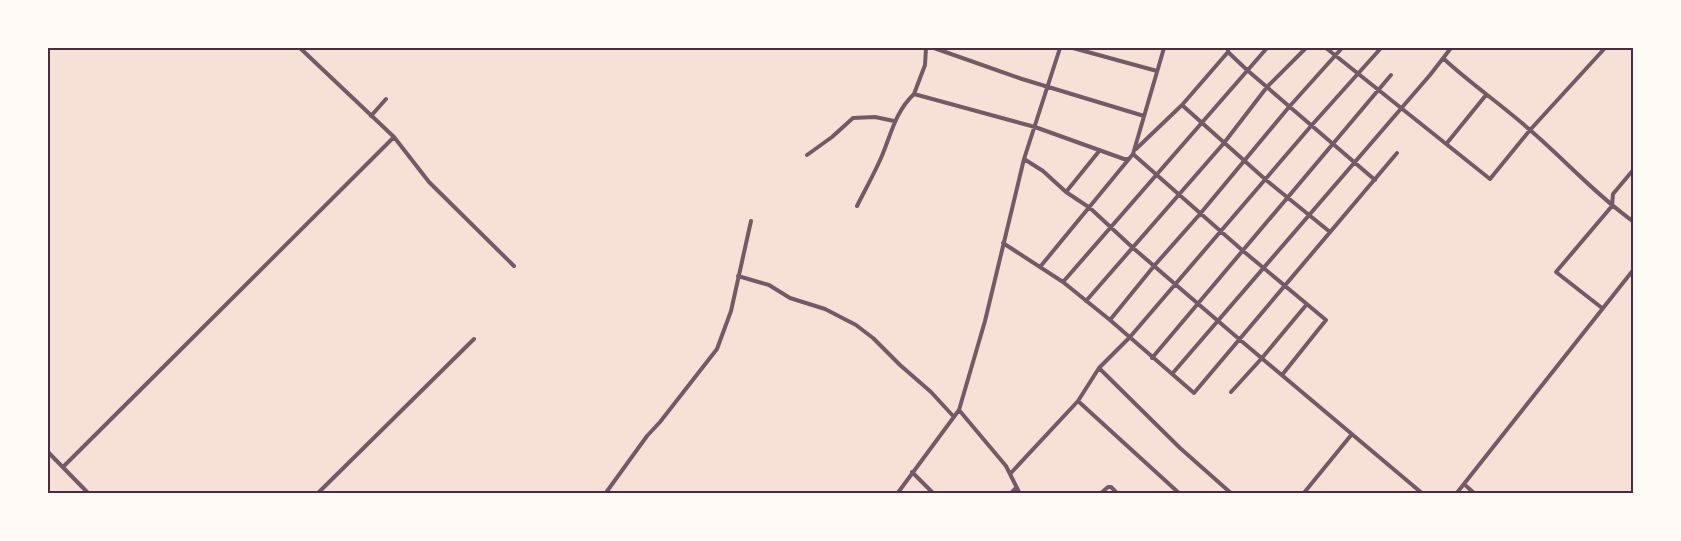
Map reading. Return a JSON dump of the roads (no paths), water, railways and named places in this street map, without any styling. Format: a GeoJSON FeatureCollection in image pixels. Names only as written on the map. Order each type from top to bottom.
{"type":"FeatureCollection","features":[{"type":"Feature","properties":{"kind":"street"},"geometry":{"type":"LineString","coordinates":[[300,48],[394,137],[429,182],[514,266]]}},
{"type":"Feature","properties":{"kind":"street"},"geometry":{"type":"LineString","coordinates":[[857,206],[880,158],[894,121],[905,102],[914,94],[925,65],[926,48]]}},
{"type":"Feature","properties":{"kind":"street"},"geometry":{"type":"LineString","coordinates":[[934,48],[1144,116]]}},
{"type":"Feature","properties":{"kind":"street"},"geometry":{"type":"LineString","coordinates":[[897,494],[959,410],[985,321],[1024,159],[1060,48]]}},
{"type":"Feature","properties":{"kind":"street"},"geometry":{"type":"LineString","coordinates":[[1073,48],[1158,70]]}},
{"type":"Feature","properties":{"kind":"street"},"geometry":{"type":"LineString","coordinates":[[1134,152],[1164,48]]}},
{"type":"Feature","properties":{"kind":"street"},"geometry":{"type":"LineString","coordinates":[[1063,282],[1267,48]]}},
{"type":"Feature","properties":{"kind":"street"},"geometry":{"type":"LineString","coordinates":[[1086,301],[1224,143],[1267,87],[1306,48]]}},
{"type":"Feature","properties":{"kind":"street"},"geometry":{"type":"LineString","coordinates":[[1326,48],[1490,179],[1530,130],[1605,48]]}},
{"type":"Feature","properties":{"kind":"street"},"geometry":{"type":"LineString","coordinates":[[1110,320],[1289,107],[1342,48]]}},
{"type":"Feature","properties":{"kind":"street"},"geometry":{"type":"LineString","coordinates":[[1010,474],[1078,401],[1099,368],[1130,337],[1311,126],[1381,48]]}},
{"type":"Feature","properties":{"kind":"street"},"geometry":{"type":"LineString","coordinates":[[1172,374],[1402,109],[1451,48]]}},
{"type":"Feature","properties":{"kind":"street"},"geometry":{"type":"LineString","coordinates":[[1040,267],[1134,152],[1182,105],[1228,50],[1289,107],[1375,180]]}},
{"type":"Feature","properties":{"kind":"street"},"geometry":{"type":"LineString","coordinates":[[1444,59],[1530,130],[1612,206],[1634,222]]}},
{"type":"Feature","properties":{"kind":"street"},"geometry":{"type":"LineString","coordinates":[[1152,358],[1391,75]]}},
{"type":"Feature","properties":{"kind":"street"},"geometry":{"type":"LineString","coordinates":[[914,94],[1035,128],[1124,159],[1129,159]]}},
{"type":"Feature","properties":{"kind":"street"},"geometry":{"type":"LineString","coordinates":[[1447,143],[1486,95]]}},
{"type":"Feature","properties":{"kind":"street"},"geometry":{"type":"LineString","coordinates":[[371,116],[386,99]]}},
{"type":"Feature","properties":{"kind":"street"},"geometry":{"type":"LineString","coordinates":[[1182,105],[1266,180],[1330,232]]}},
{"type":"Feature","properties":{"kind":"street"},"geometry":{"type":"LineString","coordinates":[[807,154],[832,137],[853,118],[875,117],[894,121]]}},
{"type":"Feature","properties":{"kind":"street"},"geometry":{"type":"LineString","coordinates":[[63,467],[394,137]]}},
{"type":"Feature","properties":{"kind":"street"},"geometry":{"type":"LineString","coordinates":[[1066,192],[1100,150]]}},
{"type":"Feature","properties":{"kind":"street"},"geometry":{"type":"LineString","coordinates":[[1134,152],[1156,176],[1326,320],[1282,375]]}},
{"type":"Feature","properties":{"kind":"street"},"geometry":{"type":"LineString","coordinates":[[1003,243],[1063,282],[1194,393],[1397,153]]}},
{"type":"Feature","properties":{"kind":"street"},"geometry":{"type":"LineString","coordinates":[[1024,159],[1043,171],[1066,192],[1090,208],[1239,340],[1423,494]]}},
{"type":"Feature","properties":{"kind":"street"},"geometry":{"type":"LineString","coordinates":[[1602,308],[1556,272],[1612,206],[1613,194],[1634,169]]}},
{"type":"Feature","properties":{"kind":"street"},"geometry":{"type":"LineString","coordinates":[[605,494],[647,436],[718,349],[731,311],[751,221]]}},
{"type":"Feature","properties":{"kind":"street"},"geometry":{"type":"LineString","coordinates":[[1456,494],[1634,269]]}},
{"type":"Feature","properties":{"kind":"street"},"geometry":{"type":"LineString","coordinates":[[738,276],[769,285],[790,298],[825,310],[856,325],[931,392],[954,417]]}},
{"type":"Feature","properties":{"kind":"street"},"geometry":{"type":"LineString","coordinates":[[1231,392],[1307,304]]}},
{"type":"Feature","properties":{"kind":"street"},"geometry":{"type":"LineString","coordinates":[[317,494],[474,339]]}},
{"type":"Feature","properties":{"kind":"street"},"geometry":{"type":"LineString","coordinates":[[1099,368],[1180,448],[1232,494]]}},
{"type":"Feature","properties":{"kind":"street"},"geometry":{"type":"LineString","coordinates":[[1078,401],[1180,494]]}},
{"type":"Feature","properties":{"kind":"street"},"geometry":{"type":"LineString","coordinates":[[959,410],[1006,466],[1020,494]]}},
{"type":"Feature","properties":{"kind":"street"},"geometry":{"type":"LineString","coordinates":[[1303,494],[1352,434]]}},
{"type":"Feature","properties":{"kind":"street"},"geometry":{"type":"LineString","coordinates":[[48,452],[89,494]]}},
{"type":"Feature","properties":{"kind":"street"},"geometry":{"type":"LineString","coordinates":[[912,472],[934,494]]}},
{"type":"Feature","properties":{"kind":"street"},"geometry":{"type":"LineString","coordinates":[[1464,484],[1475,494]]}},
{"type":"Feature","properties":{"kind":"street"},"geometry":{"type":"LineString","coordinates":[[1100,494],[1108,487],[1111,487],[1118,494]]}},
{"type":"Feature","properties":{"kind":"street"},"geometry":{"type":"LineString","coordinates":[[1010,494],[1016,488]]}}]}
